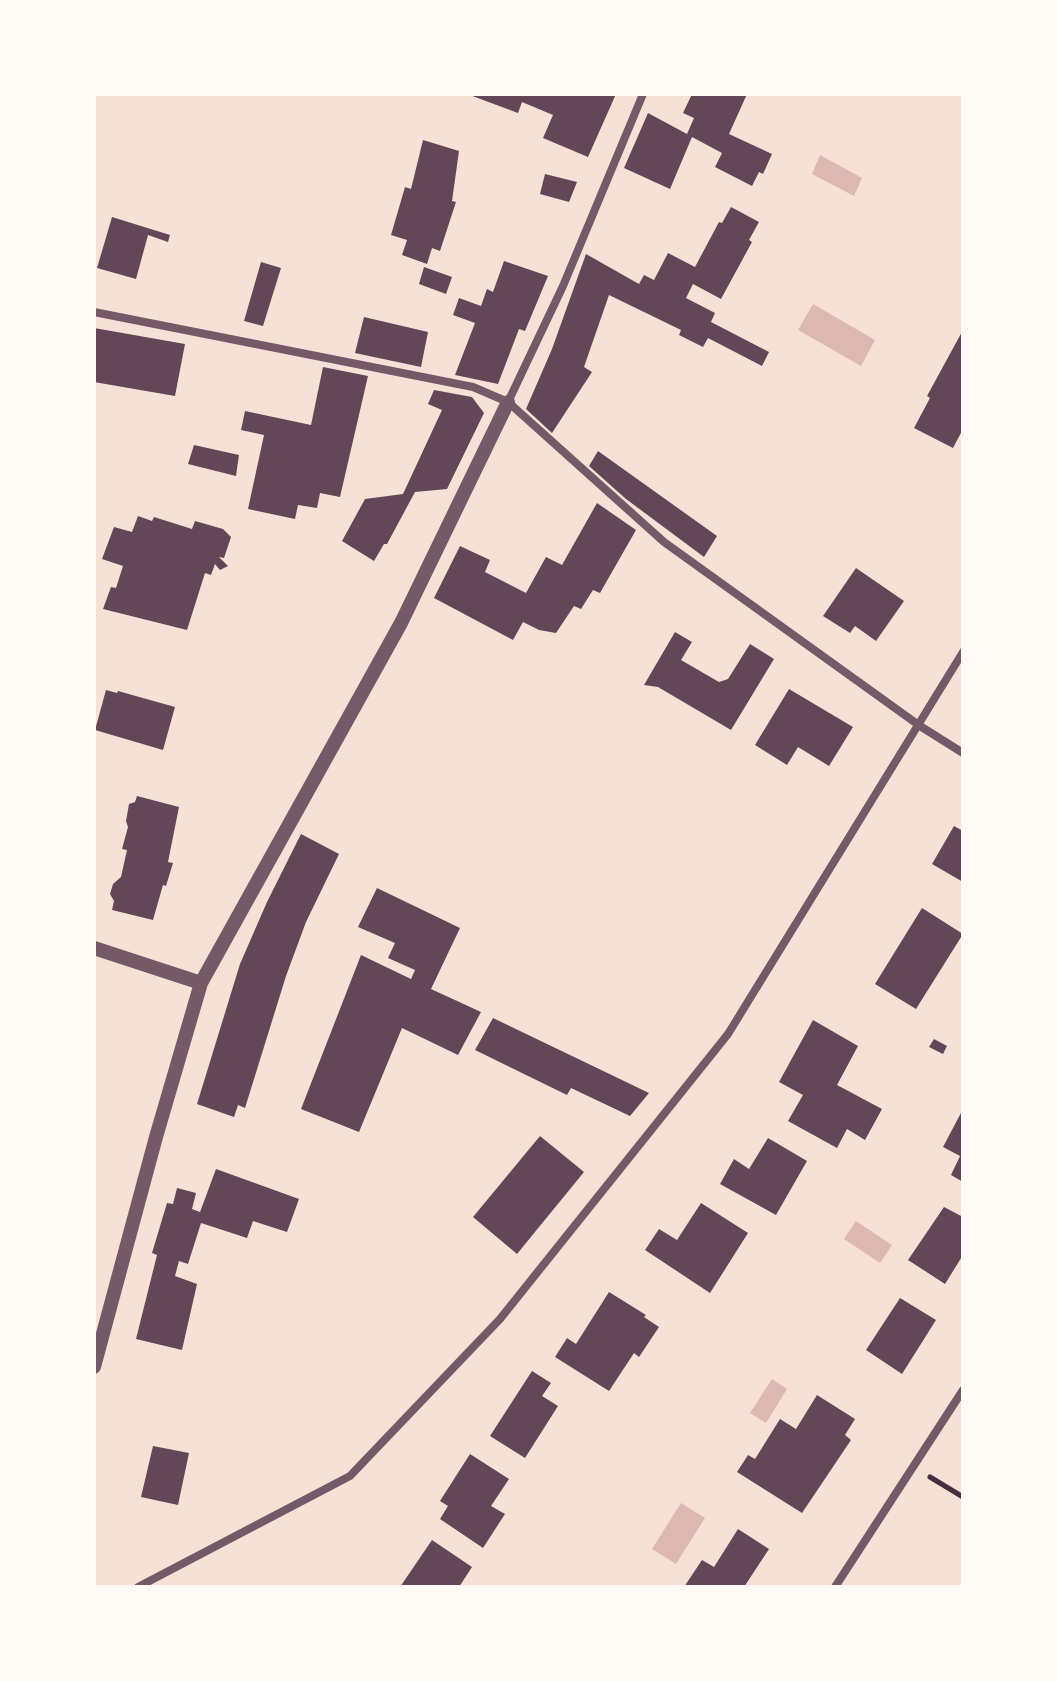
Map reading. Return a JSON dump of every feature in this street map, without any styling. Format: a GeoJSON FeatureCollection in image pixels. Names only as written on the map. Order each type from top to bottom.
{"type":"FeatureCollection","features":[{"type":"Feature","properties":{"kind":"street"},"geometry":{"type":"LineString","coordinates":[[94,1367],[201,983],[401,623],[563,286],[643,94]]}},
{"type":"Feature","properties":{"kind":"street"},"geometry":{"type":"LineString","coordinates":[[94,312],[473,387],[508,402],[664,542],[920,726],[963,753]]}},
{"type":"Feature","properties":{"kind":"street"},"geometry":{"type":"LineString","coordinates":[[138,1587],[350,1476],[500,1319],[728,1034],[963,652]]}},
{"type":"Feature","properties":{"kind":"street"},"geometry":{"type":"LineString","coordinates":[[94,948],[201,983]]}},
{"type":"Feature","properties":{"kind":"street"},"geometry":{"type":"LineString","coordinates":[[835,1587],[963,1390]]}},
{"type":"Feature","properties":{"kind":"path"},"geometry":{"type":"LineString","coordinates":[[913,1466],[963,1497]]}},
{"type":"Feature","properties":{"kind":"shaded area"},"geometry":{"type":"Polygon","coordinates":[[[820,155],[862,178],[854,196],[812,174],[820,155]]]}},
{"type":"Feature","properties":{"kind":"shaded area"},"geometry":{"type":"Polygon","coordinates":[[[813,304],[875,340],[861,366],[798,330],[813,304]]]}},
{"type":"Feature","properties":{"kind":"shaded area"},"geometry":{"type":"Polygon","coordinates":[[[856,1221],[892,1245],[880,1263],[844,1239],[856,1221]]]}},
{"type":"Feature","properties":{"kind":"shaded area"},"geometry":{"type":"Polygon","coordinates":[[[772,1379],[787,1389],[766,1423],[750,1413],[772,1379]]]}},
{"type":"Feature","properties":{"kind":"shaded area"},"geometry":{"type":"Polygon","coordinates":[[[681,1503],[705,1518],[676,1564],[652,1549],[681,1503]]]}},
{"type":"Feature","properties":{"kind":"building"},"geometry":{"type":"Polygon","coordinates":[[[467,94],[616,94],[588,157],[543,138],[553,115],[522,102],[518,113],[467,94]]]}},
{"type":"Feature","properties":{"kind":"building"},"geometry":{"type":"Polygon","coordinates":[[[692,94],[747,94],[729,134],[772,154],[763,174],[759,172],[752,186],[715,167],[722,153],[692,137],[670,189],[624,168],[648,113],[687,134],[694,118],[683,113],[692,94]]]}},
{"type":"Feature","properties":{"kind":"building"},"geometry":{"type":"Polygon","coordinates":[[[423,140],[459,151],[452,201],[456,202],[440,251],[432,248],[427,264],[402,255],[407,240],[391,235],[405,187],[411,189],[423,140]]]}},
{"type":"Feature","properties":{"kind":"building"},"geometry":{"type":"Polygon","coordinates":[[[545,174],[577,182],[569,202],[540,194],[545,174]]]}},
{"type":"Feature","properties":{"kind":"building"},"geometry":{"type":"Polygon","coordinates":[[[731,207],[759,222],[749,240],[752,242],[721,299],[693,284],[686,298],[715,313],[711,322],[769,352],[762,366],[708,338],[703,347],[679,335],[681,330],[609,295],[584,367],[592,372],[552,433],[526,409],[552,349],[586,254],[639,284],[644,275],[654,280],[668,253],[695,267],[719,222],[722,223],[731,207]]]}},
{"type":"Feature","properties":{"kind":"building"},"geometry":{"type":"Polygon","coordinates":[[[112,217],[170,235],[168,242],[148,235],[136,279],[97,268],[112,217]]]}},
{"type":"Feature","properties":{"kind":"building"},"geometry":{"type":"Polygon","coordinates":[[[504,261],[548,276],[525,331],[519,329],[498,384],[455,375],[475,323],[453,315],[459,298],[481,306],[487,289],[493,292],[504,261]]]}},
{"type":"Feature","properties":{"kind":"building"},"geometry":{"type":"Polygon","coordinates":[[[261,262],[281,268],[263,326],[244,321],[261,262]]]}},
{"type":"Feature","properties":{"kind":"building"},"geometry":{"type":"Polygon","coordinates":[[[424,267],[452,277],[446,294],[419,284],[424,267]]]}},
{"type":"Feature","properties":{"kind":"building"},"geometry":{"type":"Polygon","coordinates":[[[364,317],[428,332],[421,367],[355,353],[364,317]]]}},
{"type":"Feature","properties":{"kind":"building"},"geometry":{"type":"Polygon","coordinates":[[[94,328],[185,344],[175,396],[94,382],[94,328]]]}},
{"type":"Feature","properties":{"kind":"building"},"geometry":{"type":"Polygon","coordinates":[[[963,330],[963,429],[953,448],[914,428],[930,398],[927,396],[963,330]]]}},
{"type":"Feature","properties":{"kind":"building"},"geometry":{"type":"Polygon","coordinates":[[[323,367],[368,376],[340,497],[320,493],[317,508],[298,505],[295,519],[248,509],[264,435],[241,430],[245,411],[311,425],[323,367]]]}},
{"type":"Feature","properties":{"kind":"building"},"geometry":{"type":"Polygon","coordinates":[[[434,390],[472,397],[484,413],[447,489],[415,492],[387,544],[374,561],[342,541],[365,499],[403,494],[442,410],[428,404],[434,390]]]}},
{"type":"Feature","properties":{"kind":"building"},"geometry":{"type":"Polygon","coordinates":[[[194,445],[239,455],[236,476],[188,464],[194,445]]]}},
{"type":"Feature","properties":{"kind":"building"},"geometry":{"type":"Polygon","coordinates":[[[598,451],[717,536],[704,557],[626,499],[589,466],[598,451]]]}},
{"type":"Feature","properties":{"kind":"building"},"geometry":{"type":"Polygon","coordinates":[[[597,503],[636,530],[600,593],[593,590],[581,609],[574,606],[556,633],[539,630],[523,622],[513,640],[434,598],[460,546],[490,560],[485,572],[526,593],[546,557],[562,565],[597,503]]]}},
{"type":"Feature","properties":{"kind":"building"},"geometry":{"type":"Polygon","coordinates":[[[138,516],[152,521],[154,517],[192,529],[195,521],[223,529],[231,537],[224,558],[219,557],[228,566],[220,570],[215,564],[211,575],[205,573],[187,630],[103,609],[111,587],[116,588],[123,566],[102,559],[114,527],[132,532],[138,516]]]}},
{"type":"Feature","properties":{"kind":"building"},"geometry":{"type":"Polygon","coordinates":[[[856,568],[904,601],[876,641],[855,626],[850,633],[823,616],[856,568]]]}},
{"type":"Feature","properties":{"kind":"building"},"geometry":{"type":"Polygon","coordinates":[[[675,632],[692,642],[681,660],[719,682],[728,679],[750,644],[774,659],[731,730],[658,687],[644,685],[675,632]]]}},
{"type":"Feature","properties":{"kind":"building"},"geometry":{"type":"Polygon","coordinates":[[[789,689],[853,727],[829,766],[798,747],[787,765],[755,745],[789,689]]]}},
{"type":"Feature","properties":{"kind":"building"},"geometry":{"type":"Polygon","coordinates":[[[106,690],[175,707],[163,750],[95,730],[106,690]]]}},
{"type":"Feature","properties":{"kind":"building"},"geometry":{"type":"Polygon","coordinates":[[[137,796],[179,807],[168,862],[173,863],[153,920],[112,910],[114,901],[110,894],[113,884],[121,877],[127,850],[122,849],[128,827],[129,804],[135,802],[137,796]]]}},
{"type":"Feature","properties":{"kind":"building"},"geometry":{"type":"Polygon","coordinates":[[[954,826],[963,831],[963,882],[932,864],[954,826]]]}},
{"type":"Feature","properties":{"kind":"building"},"geometry":{"type":"Polygon","coordinates":[[[301,834],[339,854],[306,922],[286,976],[245,1108],[238,1105],[234,1117],[197,1104],[240,964],[301,834]]]}},
{"type":"Feature","properties":{"kind":"building"},"geometry":{"type":"Polygon","coordinates":[[[377,888],[460,928],[431,989],[481,1012],[458,1055],[402,1028],[359,1132],[301,1109],[361,955],[411,979],[415,970],[388,958],[395,943],[358,927],[377,888]]]}},
{"type":"Feature","properties":{"kind":"building"},"geometry":{"type":"Polygon","coordinates":[[[922,908],[963,934],[916,1009],[875,984],[922,908]]]}},
{"type":"Feature","properties":{"kind":"building"},"geometry":{"type":"Polygon","coordinates":[[[493,1018],[649,1093],[630,1116],[571,1088],[567,1095],[475,1050],[493,1018]]]}},
{"type":"Feature","properties":{"kind":"building"},"geometry":{"type":"Polygon","coordinates":[[[813,1020],[858,1046],[837,1085],[882,1109],[865,1140],[847,1129],[837,1148],[788,1121],[803,1095],[779,1082],[813,1020]]]}},
{"type":"Feature","properties":{"kind":"building"},"geometry":{"type":"Polygon","coordinates":[[[934,1039],[947,1046],[943,1054],[929,1047],[934,1039]]]}},
{"type":"Feature","properties":{"kind":"building"},"geometry":{"type":"Polygon","coordinates":[[[963,1109],[963,1182],[951,1175],[960,1156],[943,1147],[963,1109]]]}},
{"type":"Feature","properties":{"kind":"building"},"geometry":{"type":"Polygon","coordinates":[[[540,1136],[584,1172],[517,1254],[473,1217],[540,1136]]]}},
{"type":"Feature","properties":{"kind":"building"},"geometry":{"type":"Polygon","coordinates":[[[768,1138],[807,1161],[776,1215],[720,1184],[734,1159],[749,1169],[768,1138]]]}},
{"type":"Feature","properties":{"kind":"building"},"geometry":{"type":"Polygon","coordinates":[[[216,1169],[299,1199],[287,1232],[253,1221],[247,1238],[201,1223],[188,1264],[179,1261],[175,1276],[197,1284],[182,1350],[136,1339],[157,1255],[152,1253],[167,1203],[173,1204],[177,1188],[196,1193],[192,1209],[200,1212],[216,1169]]]}},
{"type":"Feature","properties":{"kind":"building"},"geometry":{"type":"Polygon","coordinates":[[[701,1203],[748,1233],[710,1293],[645,1250],[659,1229],[677,1240],[701,1203]]]}},
{"type":"Feature","properties":{"kind":"building"},"geometry":{"type":"Polygon","coordinates":[[[944,1207],[963,1217],[963,1255],[945,1284],[908,1260],[944,1207]]]}},
{"type":"Feature","properties":{"kind":"building"},"geometry":{"type":"Polygon","coordinates":[[[609,1292],[659,1327],[639,1357],[634,1353],[609,1391],[555,1357],[567,1338],[576,1344],[609,1292]]]}},
{"type":"Feature","properties":{"kind":"building"},"geometry":{"type":"Polygon","coordinates":[[[900,1298],[936,1320],[902,1374],[866,1350],[900,1298]]]}},
{"type":"Feature","properties":{"kind":"building"},"geometry":{"type":"Polygon","coordinates":[[[532,1371],[551,1383],[542,1396],[558,1406],[525,1458],[490,1436],[532,1371]]]}},
{"type":"Feature","properties":{"kind":"building"},"geometry":{"type":"Polygon","coordinates":[[[817,1395],[855,1419],[845,1435],[851,1440],[802,1513],[737,1472],[748,1455],[755,1459],[780,1419],[796,1429],[817,1395]]]}},
{"type":"Feature","properties":{"kind":"building"},"geometry":{"type":"Polygon","coordinates":[[[153,1446],[189,1453],[178,1505],[141,1497],[153,1446]]]}},
{"type":"Feature","properties":{"kind":"building"},"geometry":{"type":"Polygon","coordinates":[[[470,1454],[509,1479],[491,1506],[505,1514],[483,1548],[440,1519],[448,1506],[440,1501],[470,1454]]]}},
{"type":"Feature","properties":{"kind":"building"},"geometry":{"type":"Polygon","coordinates":[[[738,1529],[769,1549],[744,1587],[684,1587],[702,1560],[714,1567],[738,1529]]]}},
{"type":"Feature","properties":{"kind":"building"},"geometry":{"type":"Polygon","coordinates":[[[432,1540],[472,1567],[459,1587],[400,1587],[432,1540]]]}}]}
